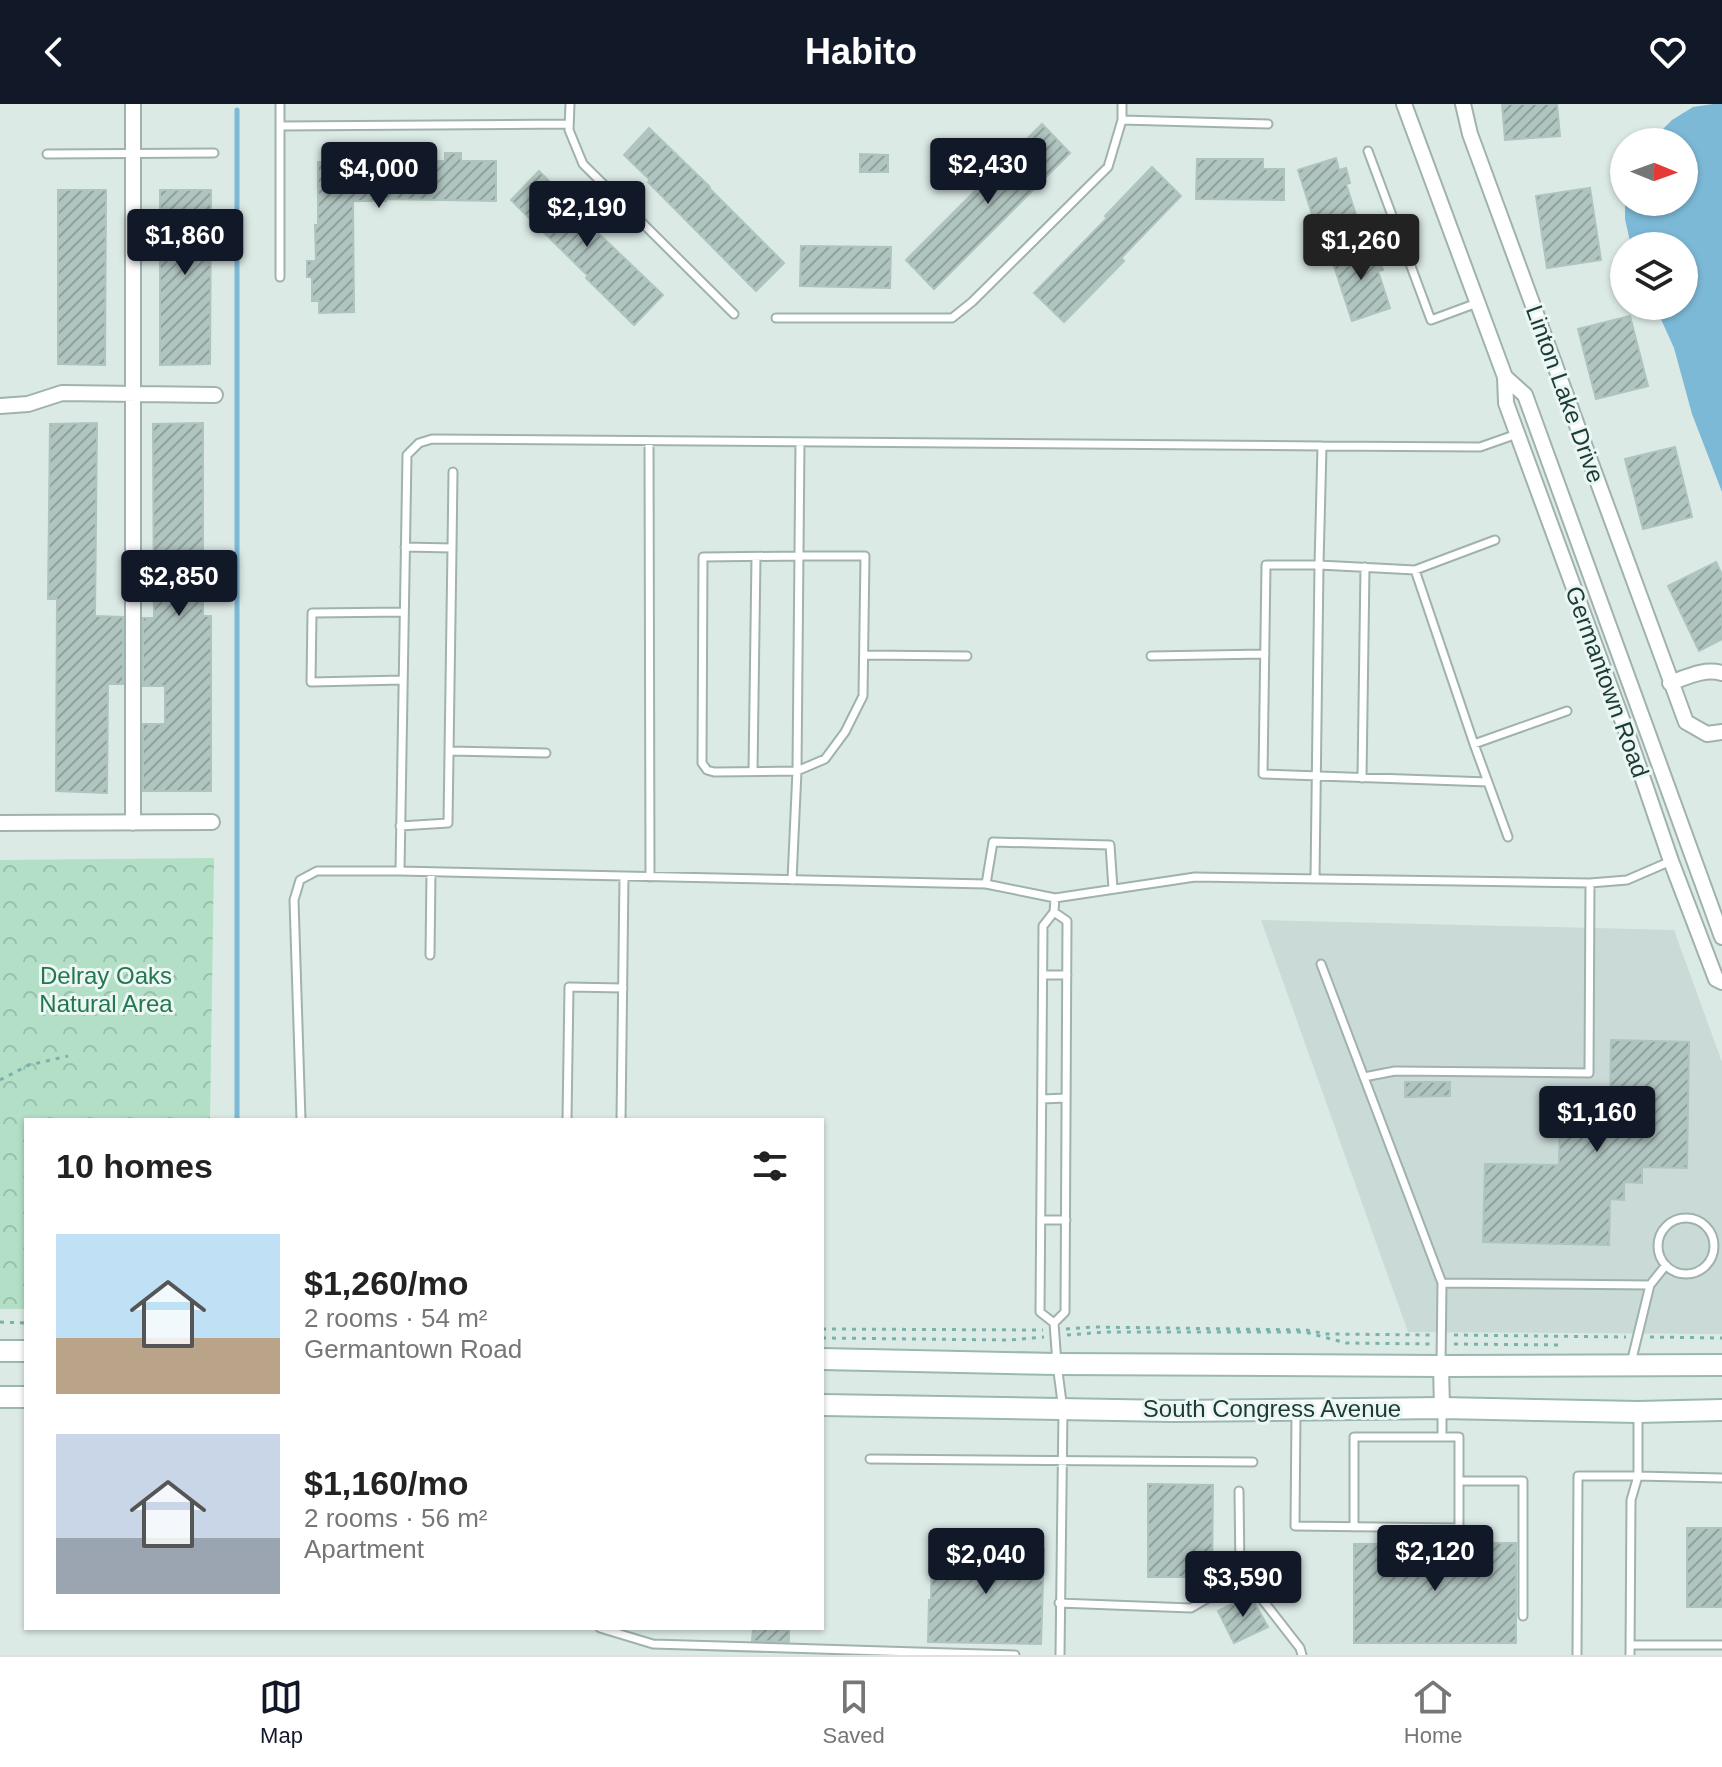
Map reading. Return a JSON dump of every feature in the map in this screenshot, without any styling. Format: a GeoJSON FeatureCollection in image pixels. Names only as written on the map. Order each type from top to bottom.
{"type":"FeatureCollection","features":[{"type":"Feature","properties":{"kind":"main road"},"geometry":{"type":"LineString","coordinates":[[0,1351],[24,1351]]}},
{"type":"Feature","properties":{"kind":"main road","name":"South Congress Avenue"},"geometry":{"type":"LineString","coordinates":[[824,1359],[1057,1364],[1722,1365]]}},
{"type":"Feature","properties":{"kind":"main road"},"geometry":{"type":"LineString","coordinates":[[0,1397],[24,1397]]}},
{"type":"Feature","properties":{"kind":"main road","name":"South Congress Avenue"},"geometry":{"type":"LineString","coordinates":[[824,1405],[1063,1410],[1722,1410]]}},
{"type":"Feature","properties":{"kind":"street"},"geometry":{"type":"LineString","coordinates":[[133,104],[133,823]]}},
{"type":"Feature","properties":{"kind":"street","name":"Germantown Road"},"geometry":{"type":"LineString","coordinates":[[1404,104],[1505,377],[1506,403],[1671,861],[1716,979],[1722,982]]}},
{"type":"Feature","properties":{"kind":"street","name":"Linton Lake Drive"},"geometry":{"type":"LineString","coordinates":[[1463,104],[1474,146],[1686,722],[1707,734],[1722,732]]}},
{"type":"Feature","properties":{"kind":"street","name":"Germantown Road"},"geometry":{"type":"LineString","coordinates":[[1505,377],[1525,395],[1721,933]]}},
{"type":"Feature","properties":{"kind":"street"},"geometry":{"type":"LineString","coordinates":[[0,406],[28,404],[62,393],[215,395]]}},
{"type":"Feature","properties":{"kind":"street"},"geometry":{"type":"LineString","coordinates":[[1517,434],[1528,435],[1534,443],[1590,591],[1597,593]]}},
{"type":"Feature","properties":{"kind":"street"},"geometry":{"type":"LineString","coordinates":[[1670,683],[1714,670],[1722,673]]}},
{"type":"Feature","properties":{"kind":"street"},"geometry":{"type":"LineString","coordinates":[[0,823],[212,822]]}},
{"type":"Feature","properties":{"kind":"street"},"geometry":{"type":"LineString","coordinates":[[1671,861],[1681,857],[1686,861],[1707,917],[1721,933]]}},
{"type":"Feature","properties":{"kind":"street"},"geometry":{"type":"LineString","coordinates":[[1441,1366],[1442,1408]]}},
{"type":"Feature","properties":{"kind":"lane"},"geometry":{"type":"LineString","coordinates":[[280,104],[280,277]]}},
{"type":"Feature","properties":{"kind":"lane"},"geometry":{"type":"LineString","coordinates":[[570,104],[569,130],[583,164],[734,314]]}},
{"type":"Feature","properties":{"kind":"lane"},"geometry":{"type":"LineString","coordinates":[[776,318],[952,318],[972,302],[1108,167],[1122,120],[1122,104]]}},
{"type":"Feature","properties":{"kind":"lane"},"geometry":{"type":"LineString","coordinates":[[1122,120],[1268,124]]}},
{"type":"Feature","properties":{"kind":"lane"},"geometry":{"type":"LineString","coordinates":[[281,126],[569,124]]}},
{"type":"Feature","properties":{"kind":"lane"},"geometry":{"type":"LineString","coordinates":[[1368,151],[1431,320],[1477,303]]}},
{"type":"Feature","properties":{"kind":"lane"},"geometry":{"type":"LineString","coordinates":[[47,154],[214,153]]}},
{"type":"Feature","properties":{"kind":"lane"},"geometry":{"type":"LineString","coordinates":[[400,871],[407,455],[419,443],[432,439],[1480,447],[1517,434]]}},
{"type":"Feature","properties":{"kind":"lane"},"geometry":{"type":"LineString","coordinates":[[649,441],[650,877]]}},
{"type":"Feature","properties":{"kind":"lane"},"geometry":{"type":"LineString","coordinates":[[792,880],[797,771],[800,442]]}},
{"type":"Feature","properties":{"kind":"lane"},"geometry":{"type":"LineString","coordinates":[[1315,879],[1322,446]]}},
{"type":"Feature","properties":{"kind":"lane"},"geometry":{"type":"LineString","coordinates":[[400,826],[448,823],[453,472]]}},
{"type":"Feature","properties":{"kind":"lane"},"geometry":{"type":"LineString","coordinates":[[1488,782],[1263,774],[1266,565],[1415,570],[1495,540]]}},
{"type":"Feature","properties":{"kind":"lane"},"geometry":{"type":"LineString","coordinates":[[405,547],[452,548]]}},
{"type":"Feature","properties":{"kind":"lane"},"geometry":{"type":"LineString","coordinates":[[800,556],[865,556],[863,696],[845,732],[825,759],[797,771],[707,770],[702,763],[703,557],[800,556]]}},
{"type":"Feature","properties":{"kind":"lane"},"geometry":{"type":"LineString","coordinates":[[753,771],[756,557]]}},
{"type":"Feature","properties":{"kind":"lane"},"geometry":{"type":"LineString","coordinates":[[1362,778],[1365,567]]}},
{"type":"Feature","properties":{"kind":"lane"},"geometry":{"type":"LineString","coordinates":[[1415,570],[1508,837]]}},
{"type":"Feature","properties":{"kind":"lane"},"geometry":{"type":"LineString","coordinates":[[403,680],[311,682],[312,613],[404,612]]}},
{"type":"Feature","properties":{"kind":"lane"},"geometry":{"type":"LineString","coordinates":[[1151,656],[1265,654]]}},
{"type":"Feature","properties":{"kind":"lane"},"geometry":{"type":"LineString","coordinates":[[865,655],[967,656]]}},
{"type":"Feature","properties":{"kind":"lane"},"geometry":{"type":"LineString","coordinates":[[1474,744],[1567,711]]}},
{"type":"Feature","properties":{"kind":"lane"},"geometry":{"type":"LineString","coordinates":[[449,751],[546,753]]}},
{"type":"Feature","properties":{"kind":"lane"},"geometry":{"type":"LineString","coordinates":[[986,884],[993,842],[1110,845],[1113,889]]}},
{"type":"Feature","properties":{"kind":"lane"},"geometry":{"type":"LineString","coordinates":[[301,1118],[294,900],[300,880],[317,871],[986,884],[1055,898],[1195,877],[1590,883],[1627,880],[1671,861]]}},
{"type":"Feature","properties":{"kind":"lane"},"geometry":{"type":"LineString","coordinates":[[430,955],[431,872]]}},
{"type":"Feature","properties":{"kind":"lane"},"geometry":{"type":"LineString","coordinates":[[621,1118],[624,876]]}},
{"type":"Feature","properties":{"kind":"lane"},"geometry":{"type":"LineString","coordinates":[[1364,1077],[1395,1071],[1589,1073],[1590,883]]}},
{"type":"Feature","properties":{"kind":"lane"},"geometry":{"type":"LineString","coordinates":[[1055,898],[1054,912],[1043,926],[1040,1312],[1055,1329]]}},
{"type":"Feature","properties":{"kind":"lane"},"geometry":{"type":"LineString","coordinates":[[1054,912],[1067,921],[1065,1312],[1055,1329],[1063,1410],[1060,1655]]}},
{"type":"Feature","properties":{"kind":"lane"},"geometry":{"type":"LineString","coordinates":[[1321,964],[1442,1283],[1441,1366]]}},
{"type":"Feature","properties":{"kind":"lane"},"geometry":{"type":"LineString","coordinates":[[1043,975],[1067,975]]}},
{"type":"Feature","properties":{"kind":"lane"},"geometry":{"type":"LineString","coordinates":[[567,1118],[569,987],[623,988]]}},
{"type":"Feature","properties":{"kind":"lane"},"geometry":{"type":"LineString","coordinates":[[1042,1099],[1066,1098]]}},
{"type":"Feature","properties":{"kind":"lane"},"geometry":{"type":"LineString","coordinates":[[1682,1218],[1691,1218],[1706,1226],[1714,1242],[1711,1259],[1706,1266],[1690,1273],[1673,1271],[1666,1265],[1659,1250],[1659,1241],[1667,1226],[1682,1218]]}},
{"type":"Feature","properties":{"kind":"lane"},"geometry":{"type":"LineString","coordinates":[[1041,1220],[1066,1220]]}},
{"type":"Feature","properties":{"kind":"lane"},"geometry":{"type":"LineString","coordinates":[[1631,1365],[1650,1285],[1666,1265]]}},
{"type":"Feature","properties":{"kind":"lane"},"geometry":{"type":"LineString","coordinates":[[1442,1283],[1650,1285]]}},
{"type":"Feature","properties":{"kind":"lane"},"geometry":{"type":"LineString","coordinates":[[1442,1408],[1442,1437]]}},
{"type":"Feature","properties":{"kind":"lane"},"geometry":{"type":"LineString","coordinates":[[1296,1409],[1295,1526],[1354,1527],[1459,1528],[1459,1437],[1354,1437],[1354,1527]]}},
{"type":"Feature","properties":{"kind":"lane"},"geometry":{"type":"LineString","coordinates":[[1630,1655],[1631,1500],[1638,1476],[1638,1412]]}},
{"type":"Feature","properties":{"kind":"lane"},"geometry":{"type":"LineString","coordinates":[[870,1459],[1253,1462]]}},
{"type":"Feature","properties":{"kind":"lane"},"geometry":{"type":"LineString","coordinates":[[1577,1655],[1578,1476],[1722,1478]]}},
{"type":"Feature","properties":{"kind":"lane"},"geometry":{"type":"LineString","coordinates":[[1459,1481],[1523,1481],[1523,1616]]}},
{"type":"Feature","properties":{"kind":"lane"},"geometry":{"type":"LineString","coordinates":[[1239,1491],[1240,1571],[1300,1648],[1302,1655]]}},
{"type":"Feature","properties":{"kind":"lane"},"geometry":{"type":"LineString","coordinates":[[1059,1603],[1191,1608],[1244,1577]]}},
{"type":"Feature","properties":{"kind":"lane"},"geometry":{"type":"LineString","coordinates":[[607,1630],[653,1644],[1015,1655]]}},
{"type":"Feature","properties":{"kind":"lane"},"geometry":{"type":"LineString","coordinates":[[1630,1645],[1722,1645]]}},
{"type":"Feature","properties":{"kind":"path"},"geometry":{"type":"LineString","coordinates":[[0,1080],[29,1065],[68,1056]]}},
{"type":"Feature","properties":{"kind":"path"},"geometry":{"type":"LineString","coordinates":[[0,1322],[24,1323]]}},
{"type":"Feature","properties":{"kind":"path"},"geometry":{"type":"LineString","coordinates":[[824,1329],[1021,1331],[1093,1327],[1306,1330],[1327,1334],[1561,1345]]}},
{"type":"Feature","properties":{"kind":"path"},"geometry":{"type":"LineString","coordinates":[[824,1338],[1009,1340],[1055,1329],[1305,1332],[1346,1343],[1722,1338]]}},
{"type":"Feature","properties":{"kind":"shaded area"},"geometry":{"type":"Polygon","coordinates":[[[1261,920],[1674,930],[1722,1062],[1722,1334],[1408,1332],[1261,920]]]}},
{"type":"Feature","properties":{"kind":"green space","name":"Delray Oaks Natural Area"},"geometry":{"type":"Polygon","coordinates":[[[214,858],[210,1118],[24,1118],[24,1309],[0,1309],[0,860],[214,858]]]}},
{"type":"Feature","properties":{"kind":"water"},"geometry":{"type":"Polygon","coordinates":[[[1722,104],[1722,492],[1692,414],[1674,348],[1661,320],[1698,320],[1698,232],[1628,232],[1625,219],[1625,216],[1698,216],[1698,128],[1664,128],[1693,107],[1722,104]]]}},
{"type":"Feature","properties":{"kind":"building"},"geometry":{"type":"Polygon","coordinates":[[[1502,104],[1557,104],[1560,136],[1505,140],[1502,104]]]}},
{"type":"Feature","properties":{"kind":"building"},"geometry":{"type":"Polygon","coordinates":[[[1042,124],[1070,153],[934,289],[906,260],[1042,124]]]}},
{"type":"Feature","properties":{"kind":"building"},"geometry":{"type":"Polygon","coordinates":[[[649,128],[784,263],[756,291],[624,155],[649,128]]]}},
{"type":"Feature","properties":{"kind":"building"},"geometry":{"type":"Polygon","coordinates":[[[445,153],[461,153],[461,161],[496,161],[496,201],[353,201],[354,312],[319,313],[319,301],[312,301],[312,277],[307,277],[307,261],[316,261],[318,162],[334,162],[334,156],[348,156],[348,161],[445,161],[445,153]]]}},
{"type":"Feature","properties":{"kind":"building"},"geometry":{"type":"Polygon","coordinates":[[[860,154],[888,155],[888,172],[860,172],[860,154]]]}},
{"type":"Feature","properties":{"kind":"building"},"geometry":{"type":"Polygon","coordinates":[[[1336,158],[1339,170],[1346,168],[1350,183],[1346,184],[1358,221],[1318,233],[1298,170],[1336,158]]]}},
{"type":"Feature","properties":{"kind":"building"},"geometry":{"type":"Polygon","coordinates":[[[1197,159],[1263,159],[1263,169],[1284,169],[1284,200],[1196,199],[1197,159]]]}},
{"type":"Feature","properties":{"kind":"building"},"geometry":{"type":"Polygon","coordinates":[[[1152,167],[1181,196],[1121,258],[1124,261],[1064,322],[1034,293],[1152,167]]]}},
{"type":"Feature","properties":{"kind":"building"},"geometry":{"type":"Polygon","coordinates":[[[539,171],[576,208],[574,210],[663,295],[634,325],[511,200],[539,171]]]}},
{"type":"Feature","properties":{"kind":"building"},"geometry":{"type":"Polygon","coordinates":[[[1590,188],[1601,260],[1547,268],[1536,196],[1590,188]]]}},
{"type":"Feature","properties":{"kind":"building"},"geometry":{"type":"Polygon","coordinates":[[[58,190],[106,190],[105,365],[58,364],[58,190]]]}},
{"type":"Feature","properties":{"kind":"building"},"geometry":{"type":"Polygon","coordinates":[[[160,190],[211,190],[210,364],[160,365],[160,190]]]}},
{"type":"Feature","properties":{"kind":"building"},"geometry":{"type":"Polygon","coordinates":[[[1368,245],[1372,258],[1378,256],[1383,270],[1378,271],[1390,308],[1352,321],[1331,257],[1368,245]]]}},
{"type":"Feature","properties":{"kind":"building"},"geometry":{"type":"Polygon","coordinates":[[[801,246],[891,247],[890,288],[800,286],[801,246]]]}},
{"type":"Feature","properties":{"kind":"building"},"geometry":{"type":"Polygon","coordinates":[[[1614,320],[1631,320],[1648,386],[1596,399],[1578,329],[1614,320]]]}},
{"type":"Feature","properties":{"kind":"building"},"geometry":{"type":"Polygon","coordinates":[[[97,423],[95,616],[123,617],[123,684],[108,684],[107,793],[56,791],[57,599],[48,599],[50,424],[97,423]]]}},
{"type":"Feature","properties":{"kind":"building"},"geometry":{"type":"Polygon","coordinates":[[[203,423],[203,616],[211,616],[211,791],[143,791],[143,724],[165,724],[165,686],[143,686],[143,618],[154,618],[153,424],[203,423]]]}},
{"type":"Feature","properties":{"kind":"building"},"geometry":{"type":"Polygon","coordinates":[[[1675,447],[1692,517],[1643,529],[1625,459],[1675,447]]]}},
{"type":"Feature","properties":{"kind":"building"},"geometry":{"type":"Polygon","coordinates":[[[1716,562],[1722,575],[1722,639],[1699,651],[1668,586],[1716,562]]]}},
{"type":"Feature","properties":{"kind":"building"},"geometry":{"type":"Polygon","coordinates":[[[1611,1040],[1689,1042],[1687,1168],[1642,1167],[1642,1183],[1624,1182],[1624,1200],[1610,1199],[1609,1245],[1483,1242],[1485,1164],[1559,1165],[1560,1114],[1610,1115],[1611,1040]]]}},
{"type":"Feature","properties":{"kind":"building"},"geometry":{"type":"Polygon","coordinates":[[[1405,1082],[1450,1082],[1450,1096],[1405,1097],[1405,1082]]]}},
{"type":"Feature","properties":{"kind":"building"},"geometry":{"type":"Polygon","coordinates":[[[1148,1484],[1213,1485],[1212,1577],[1148,1577],[1148,1484]]]}},
{"type":"Feature","properties":{"kind":"building"},"geometry":{"type":"Polygon","coordinates":[[[1687,1528],[1722,1528],[1722,1607],[1687,1607],[1687,1528]]]}},
{"type":"Feature","properties":{"kind":"building"},"geometry":{"type":"Polygon","coordinates":[[[1516,1543],[1516,1643],[1354,1643],[1354,1544],[1516,1543]]]}},
{"type":"Feature","properties":{"kind":"building"},"geometry":{"type":"Polygon","coordinates":[[[932,1547],[1044,1549],[1041,1644],[928,1642],[932,1547]]]}},
{"type":"Feature","properties":{"kind":"building"},"geometry":{"type":"Polygon","coordinates":[[[1250,1595],[1268,1627],[1234,1643],[1218,1611],[1250,1595]]]}},
{"type":"Feature","properties":{"kind":"building"},"geometry":{"type":"Polygon","coordinates":[[[753,1630],[789,1630],[789,1642],[752,1641],[753,1630]]]}},
{"type":"Feature","properties":{"kind":"waterway"},"geometry":{"type":"LineString","coordinates":[[237,110],[237,1118]]}}]}
